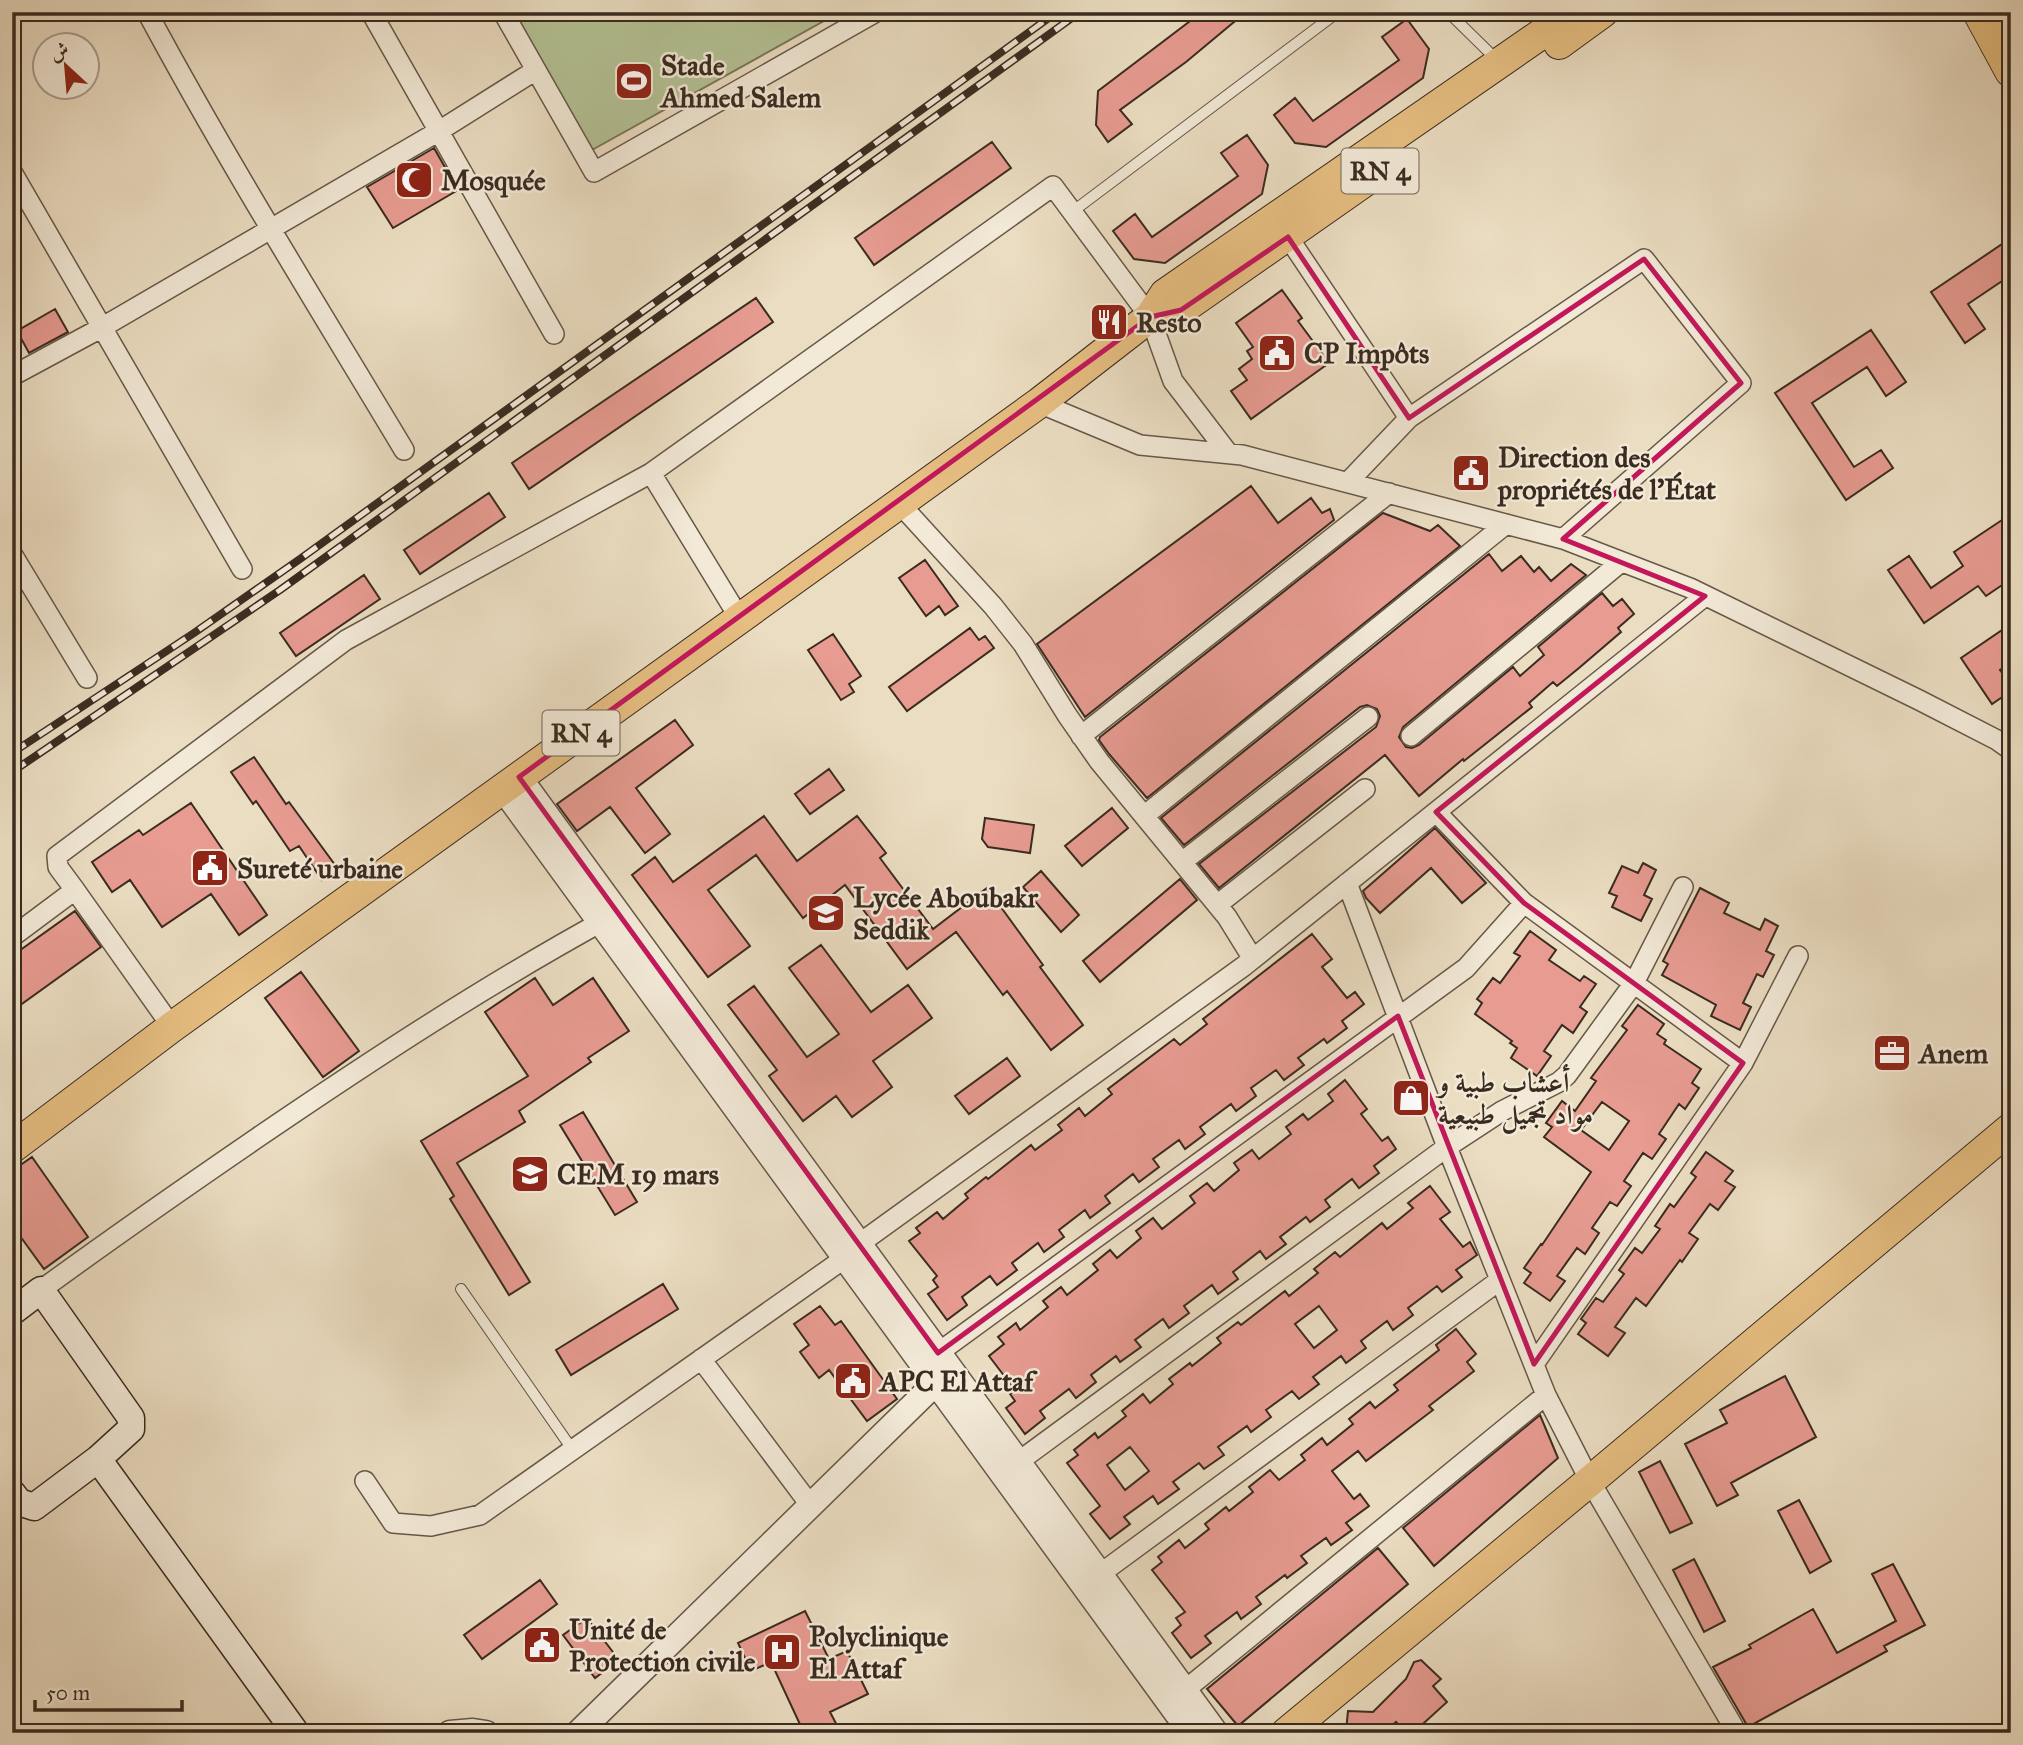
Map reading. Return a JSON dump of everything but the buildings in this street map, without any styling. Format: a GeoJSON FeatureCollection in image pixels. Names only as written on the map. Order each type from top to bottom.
{"type":"FeatureCollection","features":[{"type":"Feature","properties":{"kind":"highway"},"geometry":{"type":"LineString","coordinates":[[1979,12],[2011,71]]}},
{"type":"Feature","properties":{"kind":"highway"},"geometry":{"type":"LineString","coordinates":[[2007,12],[2011,18]]}},
{"type":"Feature","properties":{"kind":"main road","name":"RN 4"},"geometry":{"type":"LineString","coordinates":[[12,1148],[172,1027],[1039,403],[1150,317],[1165,294],[1573,12]]}},
{"type":"Feature","properties":{"kind":"main road","name":"RN 4"},"geometry":{"type":"LineString","coordinates":[[1150,317],[1181,310],[1603,12]]}},
{"type":"Feature","properties":{"kind":"main road"},"geometry":{"type":"LineString","coordinates":[[1286,1733],[2011,1128]]}},
{"type":"Feature","properties":{"kind":"main road"},"geometry":{"type":"LineString","coordinates":[[12,1312],[40,1290],[131,1418],[131,1429],[98,1459],[34,1507],[19,1502],[12,1493]]}},
{"type":"Feature","properties":{"kind":"main road"},"geometry":{"type":"LineString","coordinates":[[98,1459],[296,1733]]}},
{"type":"Feature","properties":{"kind":"street"},"geometry":{"type":"LineString","coordinates":[[147,12],[270,227],[404,450]]}},
{"type":"Feature","properties":{"kind":"street"},"geometry":{"type":"LineString","coordinates":[[371,12],[554,334]]}},
{"type":"Feature","properties":{"kind":"street"},"geometry":{"type":"LineString","coordinates":[[503,12],[594,172],[876,12]]}},
{"type":"Feature","properties":{"kind":"street"},"geometry":{"type":"LineString","coordinates":[[12,376],[439,131],[536,70]]}},
{"type":"Feature","properties":{"kind":"street"},"geometry":{"type":"LineString","coordinates":[[12,173],[242,569]]}},
{"type":"Feature","properties":{"kind":"street"},"geometry":{"type":"LineString","coordinates":[[172,1027],[58,867],[57,856],[346,640],[651,473],[1053,186],[1150,317],[1173,381],[1228,453]]}},
{"type":"Feature","properties":{"kind":"street"},"geometry":{"type":"LineString","coordinates":[[1288,237],[1409,418]]}},
{"type":"Feature","properties":{"kind":"street"},"geometry":{"type":"LineString","coordinates":[[1348,482],[1409,418],[1644,259],[1741,383],[1563,539]]}},
{"type":"Feature","properties":{"kind":"street"},"geometry":{"type":"LineString","coordinates":[[1039,403],[1140,445],[1242,455],[1563,539],[1705,596],[1919,699],[2011,750]]}},
{"type":"Feature","properties":{"kind":"street"},"geometry":{"type":"LineString","coordinates":[[651,473],[740,619]]}},
{"type":"Feature","properties":{"kind":"street"},"geometry":{"type":"LineString","coordinates":[[1081,736],[1389,493]]}},
{"type":"Feature","properties":{"kind":"street"},"geometry":{"type":"LineString","coordinates":[[900,504],[993,606],[1023,644],[1081,736],[1217,905],[1253,959]]}},
{"type":"Feature","properties":{"kind":"street"},"geometry":{"type":"LineString","coordinates":[[1144,816],[1506,524]]}},
{"type":"Feature","properties":{"kind":"street"},"geometry":{"type":"LineString","coordinates":[[12,554],[87,678]]}},
{"type":"Feature","properties":{"kind":"street"},"geometry":{"type":"LineString","coordinates":[[1410,736],[1620,562]]}},
{"type":"Feature","properties":{"kind":"street"},"geometry":{"type":"LineString","coordinates":[[365,1481],[393,1523],[431,1526],[480,1516],[852,1251],[1253,959],[1705,596]]}},
{"type":"Feature","properties":{"kind":"street"},"geometry":{"type":"LineString","coordinates":[[1182,862],[1368,717]]}},
{"type":"Feature","properties":{"kind":"street"},"geometry":{"type":"LineString","coordinates":[[511,783],[946,1377],[1191,1733]]}},
{"type":"Feature","properties":{"kind":"street"},"geometry":{"type":"LineString","coordinates":[[1217,905],[1365,789]]}},
{"type":"Feature","properties":{"kind":"street"},"geometry":{"type":"LineString","coordinates":[[1436,812],[1524,903],[1743,1063]]}},
{"type":"Feature","properties":{"kind":"street"},"geometry":{"type":"LineString","coordinates":[[1348,883],[1447,1147],[1546,1395],[1590,1481],[1737,1733]]}},
{"type":"Feature","properties":{"kind":"street"},"geometry":{"type":"LineString","coordinates":[[1018,1462],[1447,1147],[1502,1111],[1567,1076],[1634,984],[1683,887]]}},
{"type":"Feature","properties":{"kind":"street"},"geometry":{"type":"LineString","coordinates":[[12,937],[75,890]]}},
{"type":"Feature","properties":{"kind":"street"},"geometry":{"type":"LineString","coordinates":[[578,1733],[946,1377],[1398,1016],[1466,968],[1524,903]]}},
{"type":"Feature","properties":{"kind":"street"},"geometry":{"type":"LineString","coordinates":[[40,1290],[108,1240],[386,1051],[564,941],[610,917]]}},
{"type":"Feature","properties":{"kind":"street"},"geometry":{"type":"LineString","coordinates":[[1534,1364],[1743,1063],[1798,956]]}},
{"type":"Feature","properties":{"kind":"street"},"geometry":{"type":"LineString","coordinates":[[1100,1574],[1500,1280]]}},
{"type":"Feature","properties":{"kind":"street"},"geometry":{"type":"LineString","coordinates":[[701,1359],[811,1506]]}},
{"type":"Feature","properties":{"kind":"street"},"geometry":{"type":"LineString","coordinates":[[946,1377],[1018,1462],[1216,1733]]}},
{"type":"Feature","properties":{"kind":"street"},"geometry":{"type":"LineString","coordinates":[[602,1733],[946,1377]]}},
{"type":"Feature","properties":{"kind":"street"},"geometry":{"type":"LineString","coordinates":[[1185,1690],[1546,1395]]}},
{"type":"Feature","properties":{"kind":"street"},"geometry":{"type":"LineString","coordinates":[[450,1733],[486,1733]]}},
{"type":"Feature","properties":{"kind":"lane"},"geometry":{"type":"LineString","coordinates":[[1072,212],[1338,12]]}},
{"type":"Feature","properties":{"kind":"lane"},"geometry":{"type":"LineString","coordinates":[[1448,12],[1501,63]]}},
{"type":"Feature","properties":{"kind":"lane"},"geometry":{"type":"LineString","coordinates":[[461,1289],[572,1449]]}},
{"type":"Feature","properties":{"kind":"highlighted area"},"geometry":{"type":"Polygon","coordinates":[[[1288,237],[1409,418],[1644,259],[1741,383],[1563,539],[1705,596],[1436,812],[1524,903],[1743,1063],[1534,1364],[1398,1016],[938,1353],[519,777],[1150,317],[1181,310],[1288,237]]]}},
{"type":"Feature","properties":{"kind":"green space","name":"Stade Ahmed Salem"},"geometry":{"type":"Polygon","coordinates":[[[513,12],[840,12],[592,150],[513,12]]]}},
{"type":"Feature","properties":{"kind":"railway"},"geometry":{"type":"LineString","coordinates":[[12,753],[194,633],[300,559],[1057,12]]}},
{"type":"Feature","properties":{"kind":"railway"},"geometry":{"type":"LineString","coordinates":[[12,772],[280,590],[1080,12]]}},
{"type":"Feature","properties":{"kind":"place","name":"Stade Ahmed Salem"},"geometry":{"type":"Point","coordinates":[634,81]}},
{"type":"Feature","properties":{"kind":"place","name":"Mosquée"},"geometry":{"type":"Point","coordinates":[414,180]}},
{"type":"Feature","properties":{"kind":"place","name":"Resto"},"geometry":{"type":"Point","coordinates":[1109,322]}},
{"type":"Feature","properties":{"kind":"place","name":"CP Impôts"},"geometry":{"type":"Point","coordinates":[1277,353]}},
{"type":"Feature","properties":{"kind":"place","name":"Direction des propriétés de l'État"},"geometry":{"type":"Point","coordinates":[1471,473]}},
{"type":"Feature","properties":{"kind":"place","name":"Sureté urbaine"},"geometry":{"type":"Point","coordinates":[210,868]}},
{"type":"Feature","properties":{"kind":"place","name":"Lycée Aboubakr Seddik"},"geometry":{"type":"Point","coordinates":[826,913]}},
{"type":"Feature","properties":{"kind":"place","name":"Anem"},"geometry":{"type":"Point","coordinates":[1892,1053]}},
{"type":"Feature","properties":{"kind":"place","name":"أعشاب طبية و مواد تجميل طبيعية"},"geometry":{"type":"Point","coordinates":[1411,1098]}},
{"type":"Feature","properties":{"kind":"place","name":"CEM 19 mars"},"geometry":{"type":"Point","coordinates":[530,1174]}},
{"type":"Feature","properties":{"kind":"place","name":"APC El Attaf"},"geometry":{"type":"Point","coordinates":[853,1381]}},
{"type":"Feature","properties":{"kind":"place","name":"Unité de Protection civile"},"geometry":{"type":"Point","coordinates":[542,1645]}},
{"type":"Feature","properties":{"kind":"place","name":"Polyclinique El Attaf"},"geometry":{"type":"Point","coordinates":[782,1652]}}]}
